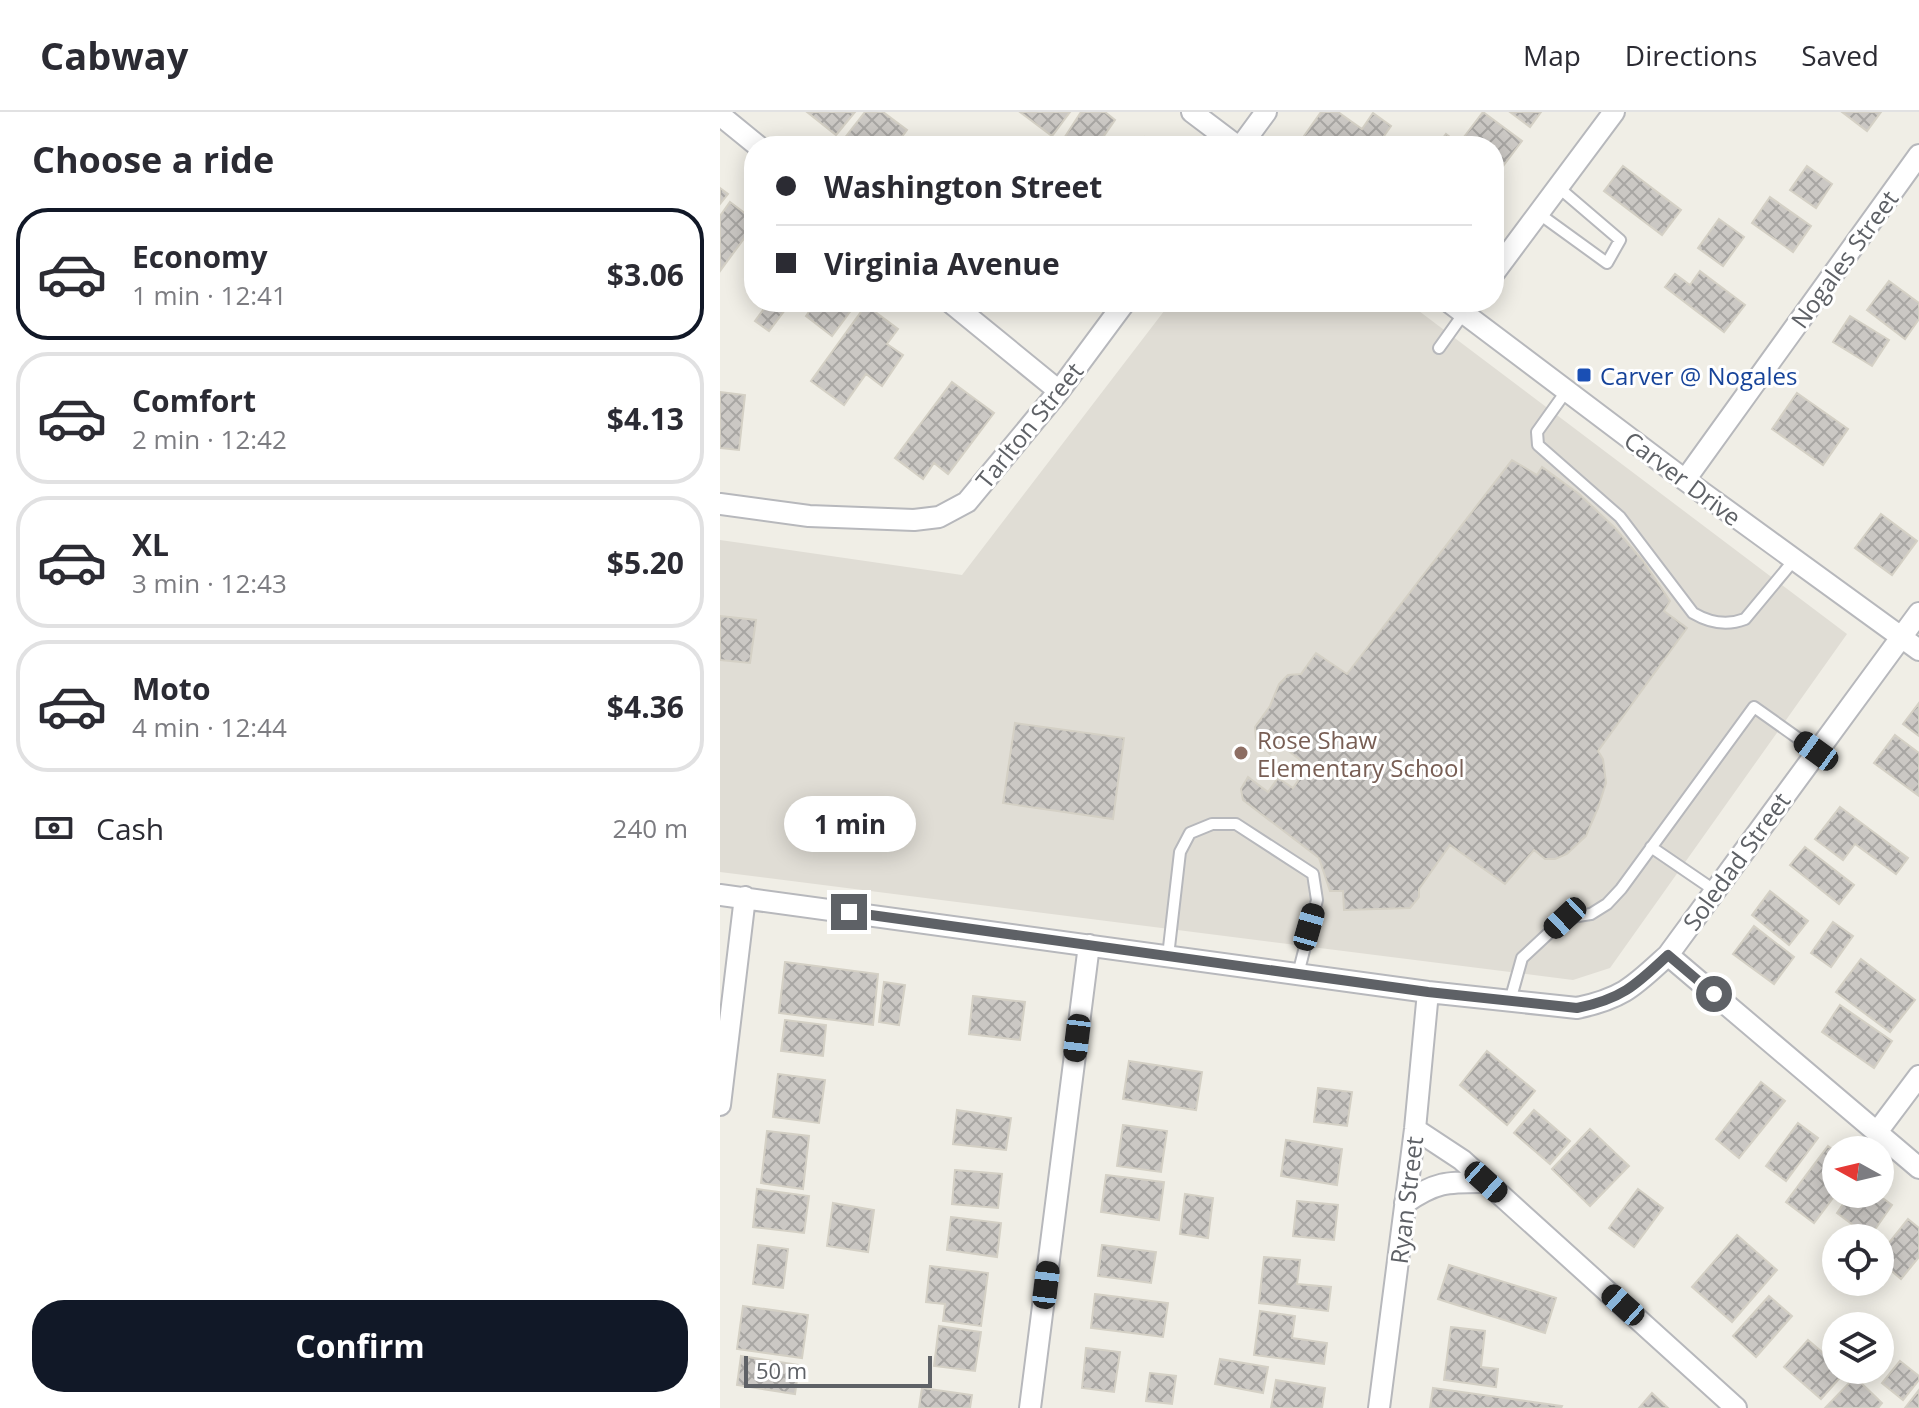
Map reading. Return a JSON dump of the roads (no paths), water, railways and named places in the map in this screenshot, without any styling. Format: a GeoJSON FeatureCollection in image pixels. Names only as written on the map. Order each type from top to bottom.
{"type":"FeatureCollection","features":[{"type":"Feature","properties":{"kind":"street"},"geometry":{"type":"LineString","coordinates":[[1192,112],[1225,136]]}},
{"type":"Feature","properties":{"kind":"street"},"geometry":{"type":"LineString","coordinates":[[1247,136],[1266,112]]}},
{"type":"Feature","properties":{"kind":"street"},"geometry":{"type":"LineString","coordinates":[[1504,259],[1614,112]]}},
{"type":"Feature","properties":{"kind":"street"},"geometry":{"type":"LineString","coordinates":[[720,115],[746,136]]}},
{"type":"Feature","properties":{"kind":"street","name":"Nogales Street"},"geometry":{"type":"LineString","coordinates":[[1685,480],[1919,155]]}},
{"type":"Feature","properties":{"kind":"street"},"geometry":{"type":"LineString","coordinates":[[962,312],[1059,391]]}},
{"type":"Feature","properties":{"kind":"street","name":"Tarlton Street"},"geometry":{"type":"LineString","coordinates":[[720,504],[809,516],[914,520],[939,517],[967,502],[1059,391],[1118,312]]}},
{"type":"Feature","properties":{"kind":"street","name":"Carver Drive"},"geometry":{"type":"LineString","coordinates":[[1470,312],[1685,480],[1919,650]]}},
{"type":"Feature","properties":{"kind":"street","name":"Soledad Street"},"geometry":{"type":"LineString","coordinates":[[720,895],[1428,992],[1577,1008],[1600,1003],[1630,990],[1668,955],[1919,613]]}},
{"type":"Feature","properties":{"kind":"street"},"geometry":{"type":"LineString","coordinates":[[720,1105],[745,897]]}},
{"type":"Feature","properties":{"kind":"street"},"geometry":{"type":"LineString","coordinates":[[1030,1408],[1089,945]]}},
{"type":"Feature","properties":{"kind":"street"},"geometry":{"type":"LineString","coordinates":[[1668,955],[1919,1168]]}},
{"type":"Feature","properties":{"kind":"street","name":"Ryan Street"},"geometry":{"type":"LineString","coordinates":[[1379,1408],[1415,1129],[1428,992]]}},
{"type":"Feature","properties":{"kind":"street"},"geometry":{"type":"LineString","coordinates":[[1877,1132],[1919,1076]]}},
{"type":"Feature","properties":{"kind":"street"},"geometry":{"type":"LineString","coordinates":[[1415,1129],[1462,1160],[1736,1408]]}},
{"type":"Feature","properties":{"kind":"street"},"geometry":{"type":"LineString","coordinates":[[1405,1203],[1440,1183],[1486,1182]]}},
{"type":"Feature","properties":{"kind":"lane"},"geometry":{"type":"LineString","coordinates":[[1538,213],[1607,263],[1620,240],[1558,187]]}},
{"type":"Feature","properties":{"kind":"lane"},"geometry":{"type":"LineString","coordinates":[[1439,348],[1459,312]]}},
{"type":"Feature","properties":{"kind":"lane"},"geometry":{"type":"LineString","coordinates":[[1567,390],[1537,432],[1538,445],[1620,517],[1693,613],[1706,621],[1720,623],[1745,619],[1794,560]]}},
{"type":"Feature","properties":{"kind":"lane"},"geometry":{"type":"LineString","coordinates":[[1510,1001],[1522,958],[1565,918],[1591,914],[1607,904],[1754,707],[1816,751]]}},
{"type":"Feature","properties":{"kind":"lane"},"geometry":{"type":"LineString","coordinates":[[1168,956],[1180,852],[1190,833],[1212,824],[1236,824],[1313,874],[1317,900],[1298,974]]}},
{"type":"Feature","properties":{"kind":"lane"},"geometry":{"type":"LineString","coordinates":[[1651,847],[1714,890]]}},
{"type":"Feature","properties":{"kind":"place","name":"Carver @ Nogales"},"geometry":{"type":"Point","coordinates":[1584,375]}},
{"type":"Feature","properties":{"kind":"place","name":"Rose Shaw Elementary School"},"geometry":{"type":"Point","coordinates":[1241,753]}}]}
